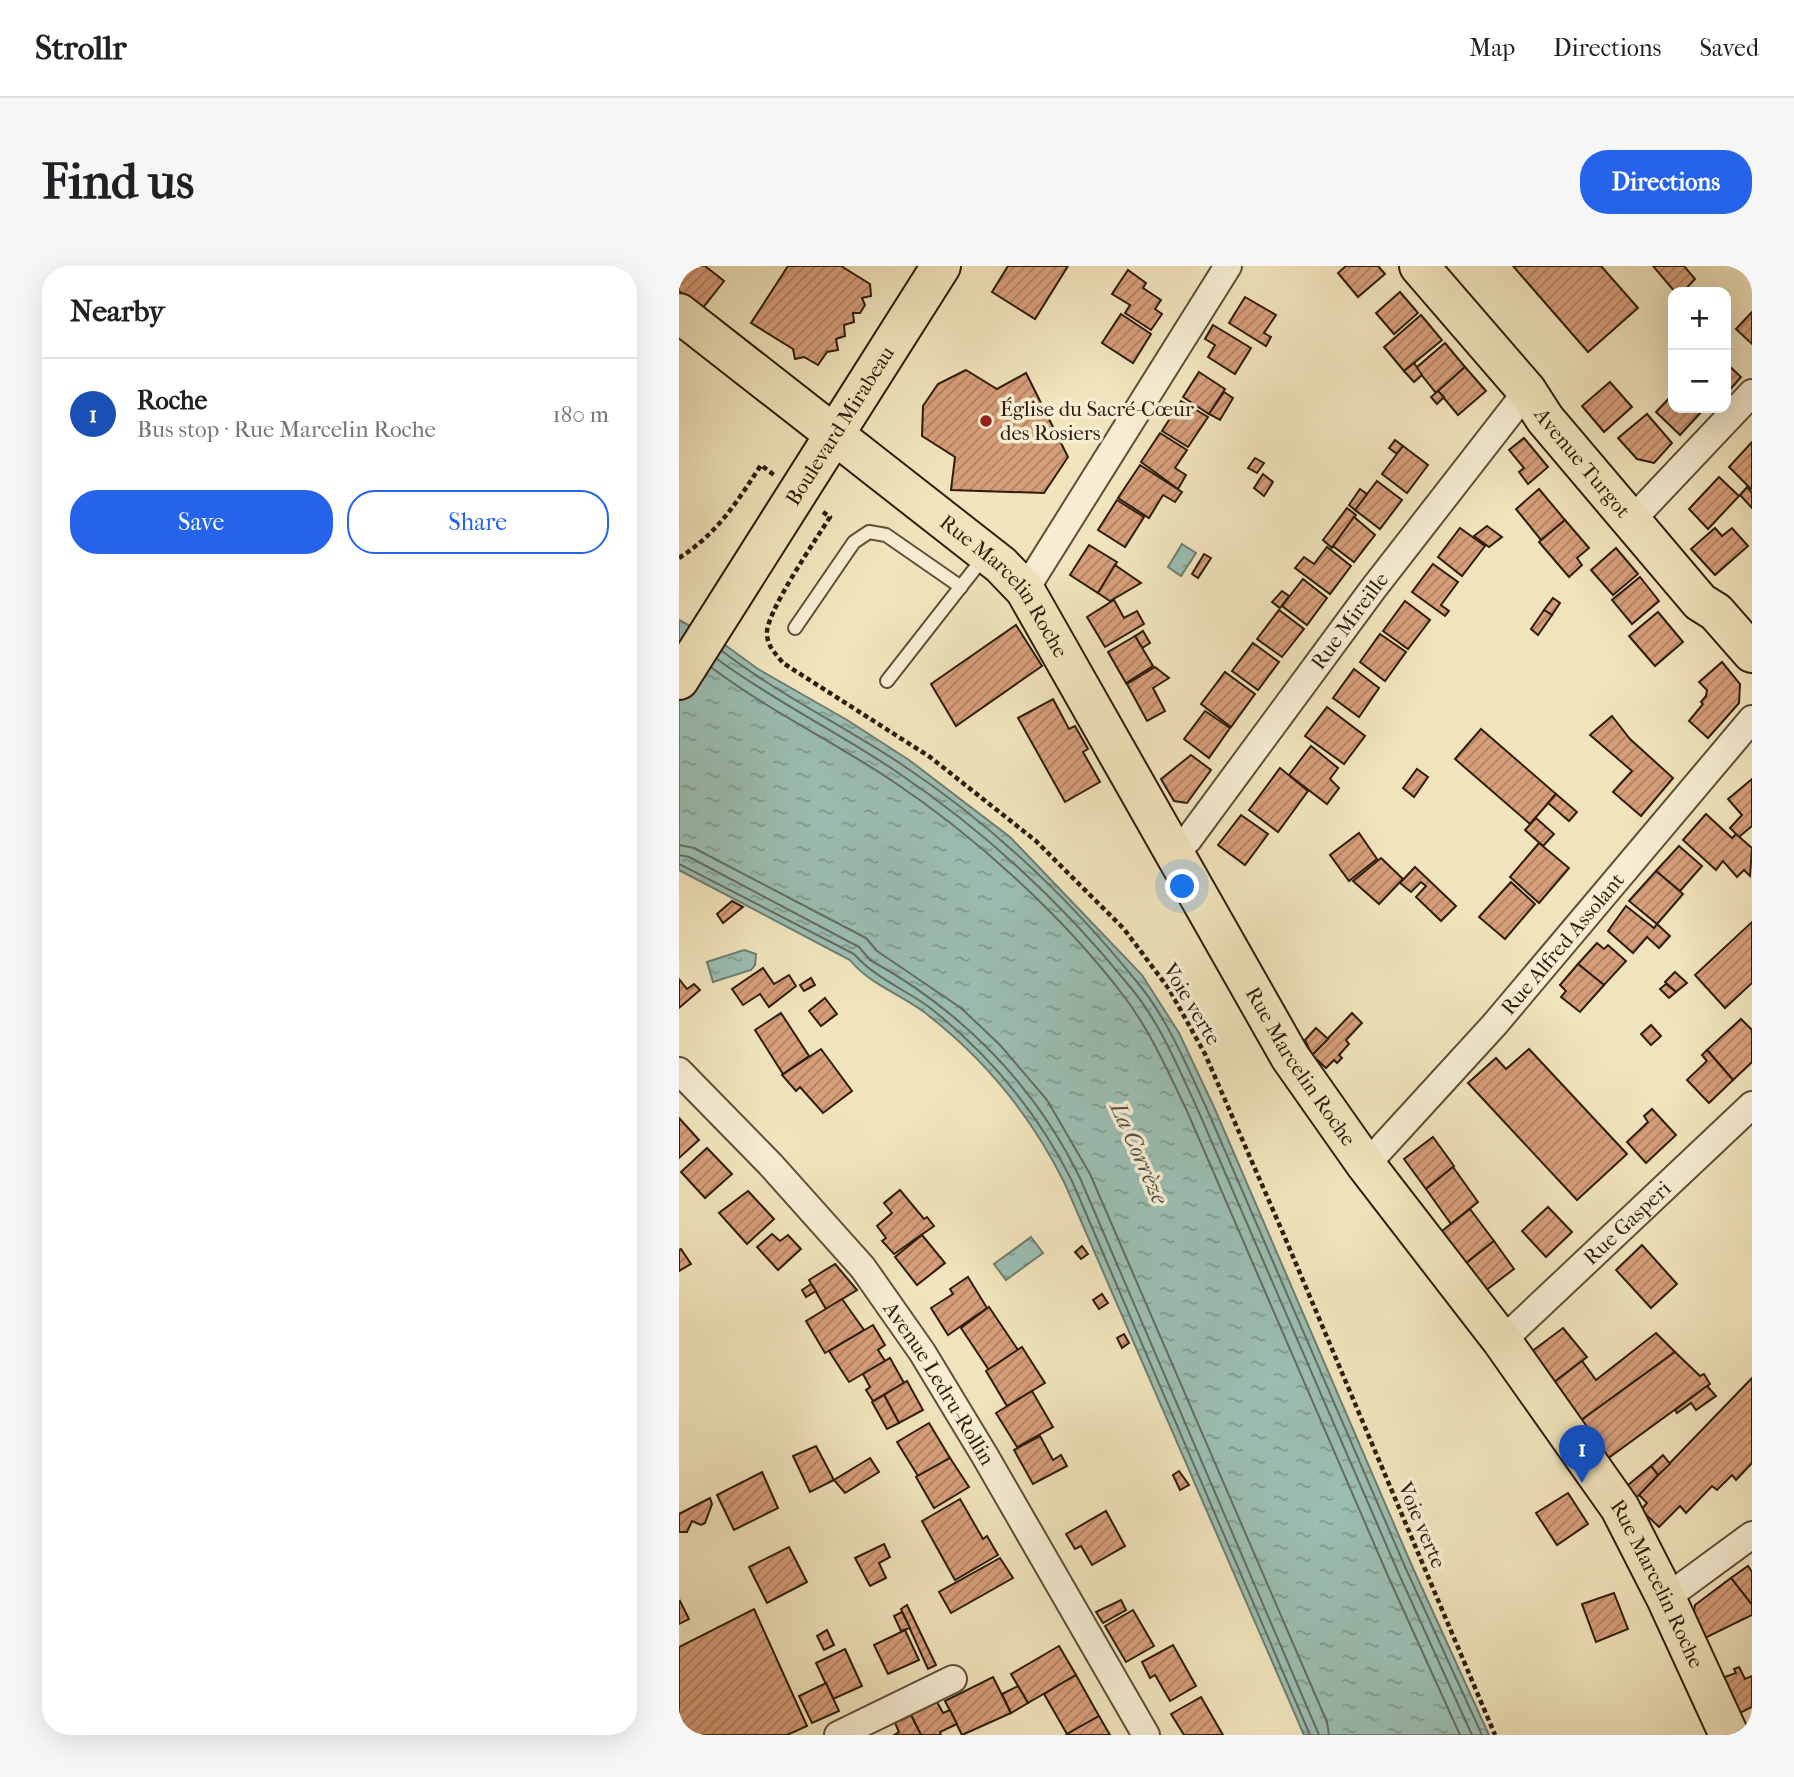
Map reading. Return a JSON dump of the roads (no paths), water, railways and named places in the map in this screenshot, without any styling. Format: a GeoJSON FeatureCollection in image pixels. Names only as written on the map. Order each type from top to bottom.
{"type":"FeatureCollection","features":[{"type":"Feature","properties":{"kind":"main road","name":"Boulevard Mirabeau"},"geometry":{"type":"LineString","coordinates":[[679,680],[832,434],[941,266]]}},
{"type":"Feature","properties":{"kind":"main road","name":"Avenue Turgot"},"geometry":{"type":"LineString","coordinates":[[1419,266],[1527,391],[1545,419],[1700,603],[1716,612],[1752,653]]}},
{"type":"Feature","properties":{"kind":"main road","name":"Rue Marcelin Roche"},"geometry":{"type":"LineString","coordinates":[[679,313],[987,554],[1025,590],[1290,1057],[1366,1165],[1501,1341],[1620,1508],[1666,1598],[1729,1735]]}},
{"type":"Feature","properties":{"kind":"street"},"geometry":{"type":"LineString","coordinates":[[1025,590],[1228,266]]}},
{"type":"Feature","properties":{"kind":"street","name":"Rue Mireille"},"geometry":{"type":"LineString","coordinates":[[1175,852],[1188,840],[1373,589],[1527,391]]}},
{"type":"Feature","properties":{"kind":"street"},"geometry":{"type":"LineString","coordinates":[[1631,521],[1752,393]]}},
{"type":"Feature","properties":{"kind":"street","name":"Rue Alfred Assolant"},"geometry":{"type":"LineString","coordinates":[[1366,1165],[1495,1024],[1752,719]]}},
{"type":"Feature","properties":{"kind":"street","name":"Avenue Ledru-Rollin"},"geometry":{"type":"LineString","coordinates":[[679,1071],[770,1164],[863,1268],[922,1352],[1146,1735]]}},
{"type":"Feature","properties":{"kind":"street","name":"Rue Gasperi"},"geometry":{"type":"LineString","coordinates":[[1501,1341],[1752,1105]]}},
{"type":"Feature","properties":{"kind":"street"},"geometry":{"type":"LineString","coordinates":[[1666,1598],[1752,1535]]}},
{"type":"Feature","properties":{"kind":"street"},"geometry":{"type":"LineString","coordinates":[[838,1735],[953,1679]]}},
{"type":"Feature","properties":{"kind":"lane"},"geometry":{"type":"LineString","coordinates":[[795,628],[854,542],[869,532],[886,535],[961,587]]}},
{"type":"Feature","properties":{"kind":"lane"},"geometry":{"type":"LineString","coordinates":[[887,681],[987,554]]}},
{"type":"Feature","properties":{"kind":"water"},"geometry":{"type":"Polygon","coordinates":[[[1182,544],[1196,553],[1181,576],[1168,567],[1182,544]]]}},
{"type":"Feature","properties":{"kind":"water","name":"La Corrèze"},"geometry":{"type":"Polygon","coordinates":[[[679,620],[725,645],[758,669],[847,720],[909,760],[1010,837],[1142,975],[1179,1033],[1214,1107],[1412,1566],[1489,1735],[1304,1735],[1065,1184],[1022,1112],[967,1049],[924,1012],[875,982],[850,960],[679,870],[679,620]]]}},
{"type":"Feature","properties":{"kind":"water"},"geometry":{"type":"Polygon","coordinates":[[[744,950],[756,954],[755,965],[751,970],[713,982],[707,962],[744,950]]]}},
{"type":"Feature","properties":{"kind":"water"},"geometry":{"type":"Polygon","coordinates":[[[1031,1237],[1043,1253],[1006,1280],[994,1264],[1031,1237]]]}},
{"type":"Feature","properties":{"kind":"place","name":"Église du Sacré-Cœur des Rosiers"},"geometry":{"type":"Point","coordinates":[986,421]}},
{"type":"Feature","properties":{"kind":"place","name":"Roche"},"geometry":{"type":"Point","coordinates":[1582,1483]}}]}
